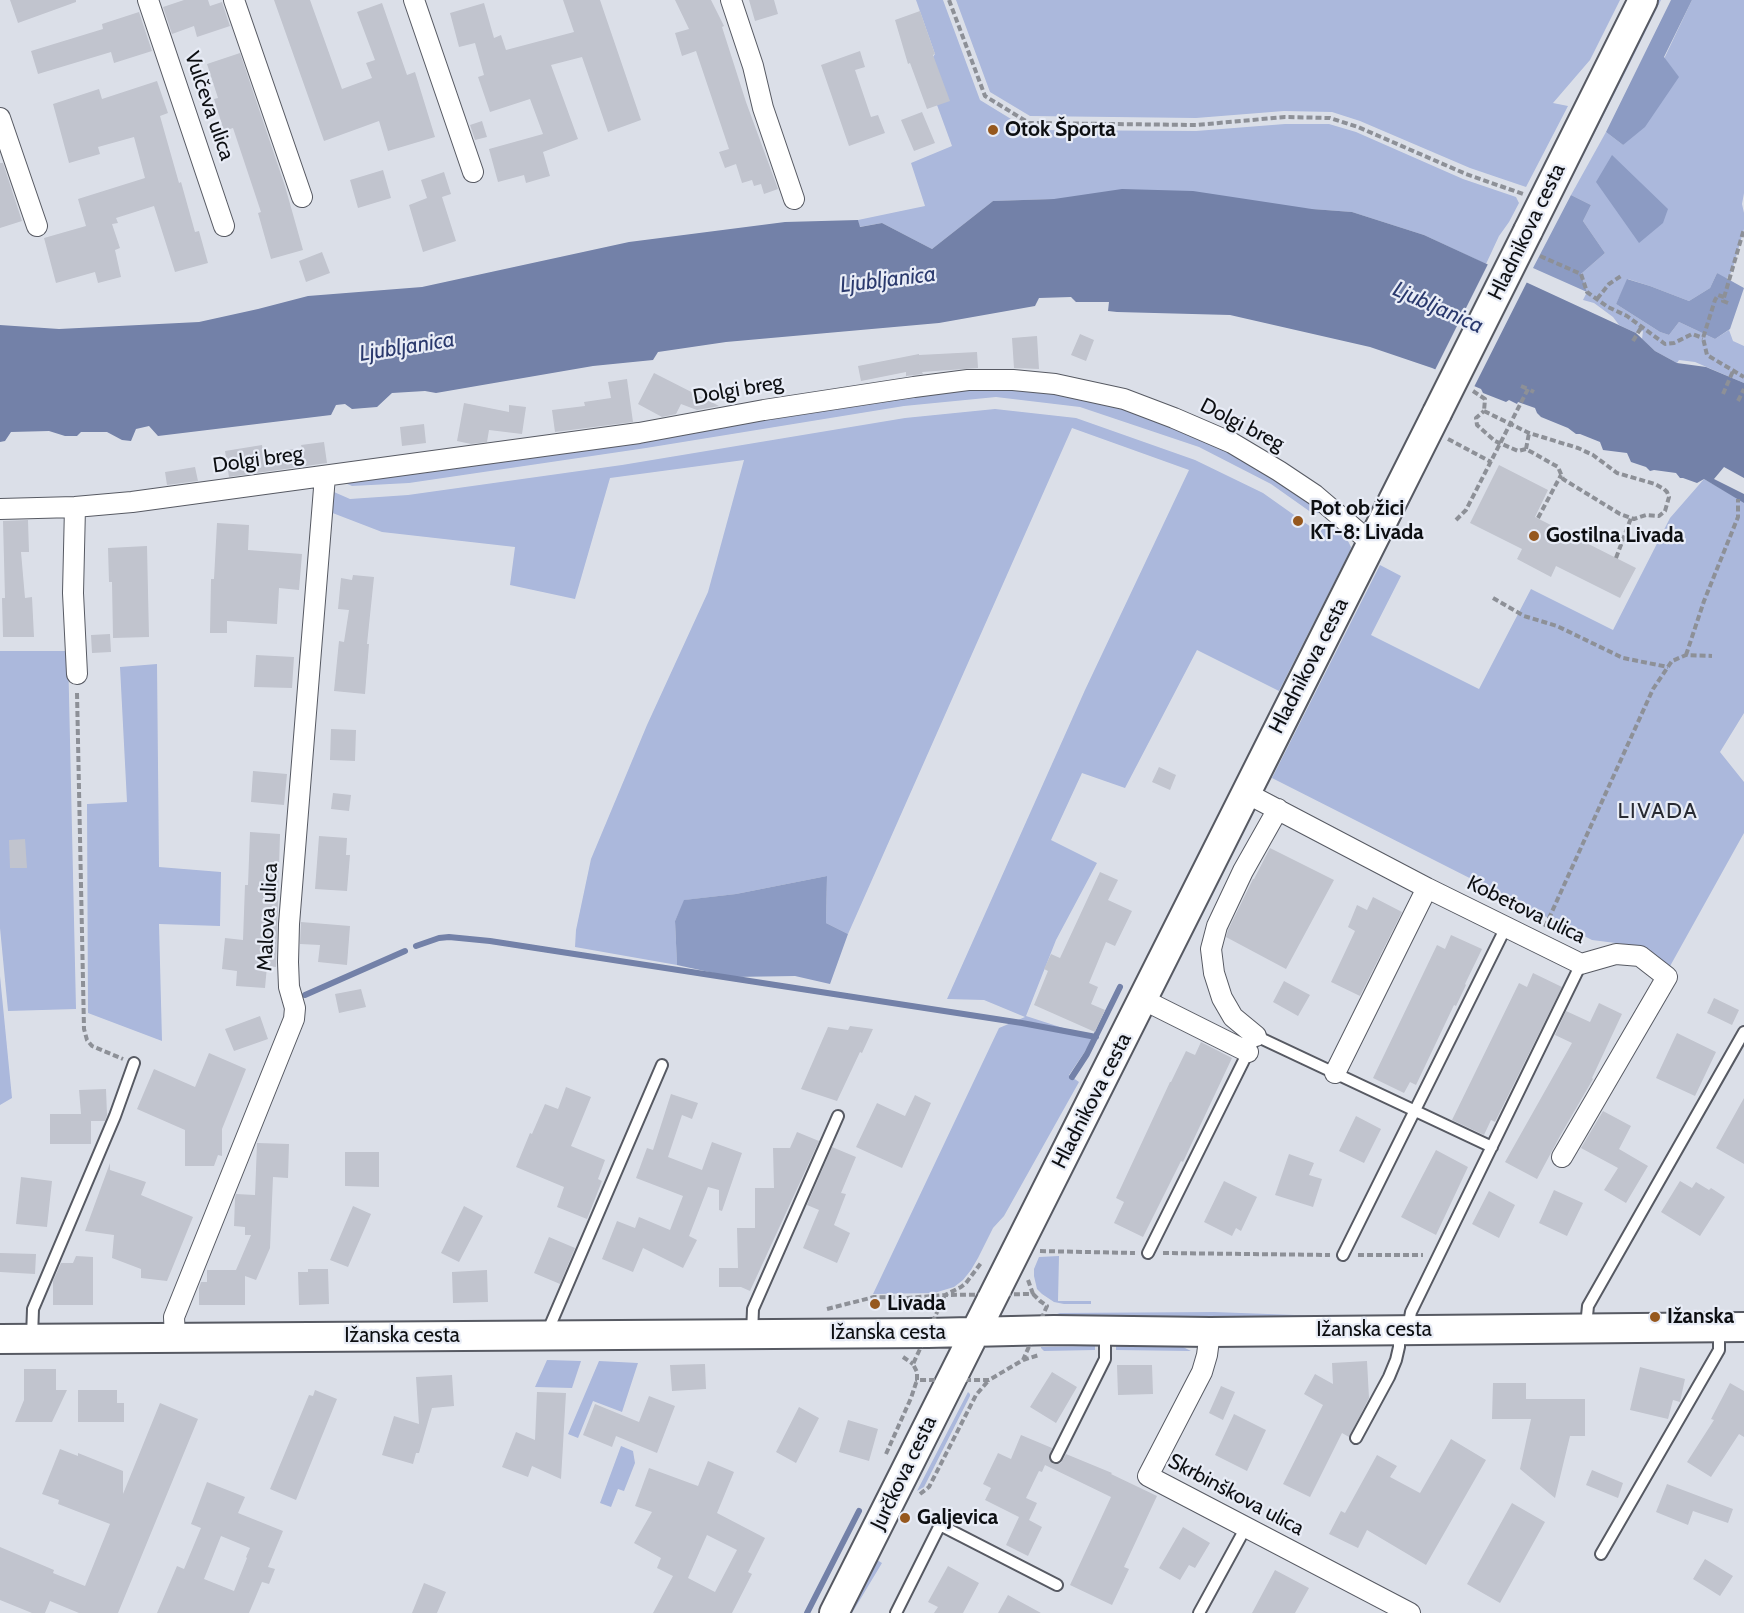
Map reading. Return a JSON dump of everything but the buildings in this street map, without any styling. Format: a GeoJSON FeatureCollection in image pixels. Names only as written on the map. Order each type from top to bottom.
{"type":"FeatureCollection","features":[{"type":"Feature","properties":{"kind":"main road","name":"Hladnikova cesta"},"geometry":{"type":"LineString","coordinates":[[975,1332],[1372,541],[1442,426],[1534,243],[1643,0]]}},
{"type":"Feature","properties":{"kind":"main road","name":"Ižanska cesta"},"geometry":{"type":"LineString","coordinates":[[0,1339],[1036,1330],[1210,1332],[1731,1327]]}},
{"type":"Feature","properties":{"kind":"main road","name":"Jurčkova cesta"},"geometry":{"type":"LineString","coordinates":[[834,1613],[975,1332]]}},
{"type":"Feature","properties":{"kind":"street","name":"Vulčeva ulica"},"geometry":{"type":"LineString","coordinates":[[148,0],[224,226]]}},
{"type":"Feature","properties":{"kind":"street"},"geometry":{"type":"LineString","coordinates":[[234,0],[302,197]]}},
{"type":"Feature","properties":{"kind":"street"},"geometry":{"type":"LineString","coordinates":[[414,0],[473,172]]}},
{"type":"Feature","properties":{"kind":"street"},"geometry":{"type":"LineString","coordinates":[[731,0],[753,66],[763,108],[794,199]]}},
{"type":"Feature","properties":{"kind":"street"},"geometry":{"type":"LineString","coordinates":[[0,118],[37,226]]}},
{"type":"Feature","properties":{"kind":"street","name":"Dolgi breg"},"geometry":{"type":"LineString","coordinates":[[0,508],[75,507],[132,501],[639,433],[903,388],[968,380],[1012,380],[1055,384],[1124,399],[1232,443],[1315,495],[1372,541]]}},
{"type":"Feature","properties":{"kind":"street","name":"Malova ulica"},"geometry":{"type":"LineString","coordinates":[[175,1338],[174,1317],[294,1018],[296,1008],[289,987],[289,924],[325,476]]}},
{"type":"Feature","properties":{"kind":"street"},"geometry":{"type":"LineString","coordinates":[[75,507],[73,593],[77,674]]}},
{"type":"Feature","properties":{"kind":"street","name":"Kobetova ulica"},"geometry":{"type":"LineString","coordinates":[[1246,793],[1427,888],[1581,964],[1616,954],[1640,956],[1667,977],[1562,1157]]}},
{"type":"Feature","properties":{"kind":"street"},"geometry":{"type":"LineString","coordinates":[[1252,1044],[1222,998],[1214,974],[1211,949],[1217,926],[1243,872],[1278,809]]}},
{"type":"Feature","properties":{"kind":"street"},"geometry":{"type":"LineString","coordinates":[[1335,1073],[1427,888]]}},
{"type":"Feature","properties":{"kind":"street"},"geometry":{"type":"LineString","coordinates":[[1143,999],[1252,1044]]}},
{"type":"Feature","properties":{"kind":"street","name":"Skrbinškova ulica"},"geometry":{"type":"LineString","coordinates":[[1210,1332],[1202,1372],[1148,1476],[1410,1613]]}},
{"type":"Feature","properties":{"kind":"lane"},"geometry":{"type":"LineString","coordinates":[[1343,1255],[1506,927]]}},
{"type":"Feature","properties":{"kind":"lane"},"geometry":{"type":"LineString","coordinates":[[1356,1438],[1389,1377],[1411,1312],[1581,964]]}},
{"type":"Feature","properties":{"kind":"lane"},"geometry":{"type":"LineString","coordinates":[[1586,1328],[1588,1306],[1744,1032]]}},
{"type":"Feature","properties":{"kind":"lane"},"geometry":{"type":"LineString","coordinates":[[1148,1253],[1252,1044],[1335,1073],[1492,1147]]}},
{"type":"Feature","properties":{"kind":"lane"},"geometry":{"type":"LineString","coordinates":[[32,1339],[33,1309],[115,1116],[134,1063]]}},
{"type":"Feature","properties":{"kind":"lane"},"geometry":{"type":"LineString","coordinates":[[546,1335],[662,1065]]}},
{"type":"Feature","properties":{"kind":"lane"},"geometry":{"type":"LineString","coordinates":[[752,1334],[753,1309],[838,1116]]}},
{"type":"Feature","properties":{"kind":"lane"},"geometry":{"type":"LineString","coordinates":[[1601,1554],[1731,1327]]}},
{"type":"Feature","properties":{"kind":"lane"},"geometry":{"type":"LineString","coordinates":[[1056,1457],[1105,1359],[1105,1330]]}},
{"type":"Feature","properties":{"kind":"lane"},"geometry":{"type":"LineString","coordinates":[[896,1613],[940,1525],[1057,1585]]}},
{"type":"Feature","properties":{"kind":"lane"},"geometry":{"type":"LineString","coordinates":[[1199,1613],[1246,1527]]}},
{"type":"Feature","properties":{"kind":"path"},"geometry":{"type":"LineString","coordinates":[[949,0],[985,96],[1029,123],[1196,125],[1284,117],[1330,118],[1358,127],[1466,174],[1527,196]]}},
{"type":"Feature","properties":{"kind":"path"},"geometry":{"type":"LineString","coordinates":[[1728,303],[1723,301],[1744,229]]}},
{"type":"Feature","properties":{"kind":"path"},"geometry":{"type":"LineString","coordinates":[[1534,243],[1581,274],[1587,292],[1608,307],[1627,316],[1665,344],[1674,343],[1692,334],[1704,338]]}},
{"type":"Feature","properties":{"kind":"path"},"geometry":{"type":"LineString","coordinates":[[1597,299],[1620,276]]}},
{"type":"Feature","properties":{"kind":"path"},"geometry":{"type":"LineString","coordinates":[[1724,297],[1718,296],[1716,300],[1704,338],[1707,355],[1744,377]]}},
{"type":"Feature","properties":{"kind":"path"},"geometry":{"type":"LineString","coordinates":[[1633,341],[1642,326]]}},
{"type":"Feature","properties":{"kind":"path"},"geometry":{"type":"LineString","coordinates":[[1723,394],[1733,371]]}},
{"type":"Feature","properties":{"kind":"path"},"geometry":{"type":"LineString","coordinates":[[1521,386],[1534,392]]}},
{"type":"Feature","properties":{"kind":"path"},"geometry":{"type":"LineString","coordinates":[[1738,401],[1744,388]]}},
{"type":"Feature","properties":{"kind":"path"},"geometry":{"type":"LineString","coordinates":[[1456,520],[1466,510],[1528,389]]}},
{"type":"Feature","properties":{"kind":"path"},"geometry":{"type":"LineString","coordinates":[[1472,391],[1485,399],[1484,411],[1476,418],[1477,425],[1496,441],[1518,451],[1526,449],[1558,467],[1563,479],[1620,514],[1634,519],[1646,515],[1659,516],[1665,512],[1669,497],[1667,492],[1655,484],[1617,473],[1593,455],[1578,448],[1529,433],[1484,411]]}},
{"type":"Feature","properties":{"kind":"path"},"geometry":{"type":"LineString","coordinates":[[1442,426],[1491,462]]}},
{"type":"Feature","properties":{"kind":"path"},"geometry":{"type":"LineString","coordinates":[[1526,449],[1529,433]]}},
{"type":"Feature","properties":{"kind":"path"},"geometry":{"type":"LineString","coordinates":[[1538,518],[1561,474]]}},
{"type":"Feature","properties":{"kind":"path"},"geometry":{"type":"LineString","coordinates":[[1686,656],[1704,601],[1738,517],[1738,499]]}},
{"type":"Feature","properties":{"kind":"path"},"geometry":{"type":"LineString","coordinates":[[1616,558],[1630,518]]}},
{"type":"Feature","properties":{"kind":"path"},"geometry":{"type":"LineString","coordinates":[[1492,598],[1524,616],[1557,626],[1623,658],[1668,667]]}},
{"type":"Feature","properties":{"kind":"path"},"geometry":{"type":"LineString","coordinates":[[1538,942],[1653,689],[1672,661],[1686,656],[1712,656]]}},
{"type":"Feature","properties":{"kind":"path"},"geometry":{"type":"LineString","coordinates":[[77,674],[84,1029],[87,1040],[92,1046],[134,1063]]}},
{"type":"Feature","properties":{"kind":"path"},"geometry":{"type":"LineString","coordinates":[[1041,1251],[1438,1256]]}},
{"type":"Feature","properties":{"kind":"path"},"geometry":{"type":"LineString","coordinates":[[1022,1294],[1033,1294],[1047,1306],[1043,1314]]}},
{"type":"Feature","properties":{"kind":"path"},"geometry":{"type":"LineString","coordinates":[[940,1307],[945,1295],[967,1295]]}},
{"type":"Feature","properties":{"kind":"path"},"geometry":{"type":"LineString","coordinates":[[974,1380],[989,1380],[1023,1360],[1028,1348]]}},
{"type":"Feature","properties":{"kind":"path"},"geometry":{"type":"LineString","coordinates":[[917,1356],[913,1364],[917,1372],[917,1380],[924,1380]]}},
{"type":"Feature","properties":{"kind":"path","name":"Jurčkova cesta"},"geometry":{"type":"LineString","coordinates":[[926,1491],[976,1395],[989,1380]]}},
{"type":"Feature","properties":{"kind":"shaded area"},"geometry":{"type":"Polygon","coordinates":[[[916,0],[943,0],[980,100],[1029,130],[1196,131],[1285,124],[1329,124],[1356,132],[1463,179],[1516,197],[1519,203],[1499,236],[1486,264],[1424,235],[1352,212],[1312,209],[1054,199],[993,201],[932,249],[882,223],[859,227],[858,220],[925,206],[911,163],[952,146],[937,105],[933,57],[935,54],[916,0]]]}},
{"type":"Feature","properties":{"kind":"shaded area"},"geometry":{"type":"Polygon","coordinates":[[[956,0],[1620,0],[1590,60],[1553,103],[1568,106],[1526,187],[1470,168],[1360,121],[1332,112],[1284,111],[1196,118],[1030,116],[990,92],[956,0]]]}},
{"type":"Feature","properties":{"kind":"shaded area"},"geometry":{"type":"Polygon","coordinates":[[[1656,0],[1661,0],[1548,225],[1544,223],[1656,0]]]}},
{"type":"Feature","properties":{"kind":"shaded area"},"geometry":{"type":"Polygon","coordinates":[[[1671,0],[1692,0],[1664,57],[1679,77],[1645,127],[1623,145],[1606,132],[1671,0]]]}},
{"type":"Feature","properties":{"kind":"shaded area"},"geometry":{"type":"Polygon","coordinates":[[[1692,0],[1744,0],[1744,193],[1742,204],[1744,229],[1732,271],[1725,281],[1717,273],[1710,288],[1689,301],[1628,279],[1616,304],[1660,332],[1669,335],[1679,322],[1715,339],[1729,330],[1733,341],[1744,346],[1744,383],[1695,362],[1679,360],[1677,363],[1655,351],[1642,339],[1643,331],[1636,333],[1619,325],[1613,317],[1594,303],[1583,300],[1587,292],[1581,274],[1605,253],[1583,221],[1591,205],[1571,195],[1606,132],[1623,145],[1692,0]]]}},
{"type":"Feature","properties":{"kind":"shaded area"},"geometry":{"type":"Polygon","coordinates":[[[1612,155],[1668,209],[1663,223],[1639,243],[1596,182],[1612,155]]]}},
{"type":"Feature","properties":{"kind":"shaded area"},"geometry":{"type":"Polygon","coordinates":[[[1571,195],[1591,205],[1583,221],[1605,253],[1581,274],[1587,292],[1533,268],[1571,195]]]}},
{"type":"Feature","properties":{"kind":"shaded area"},"geometry":{"type":"Polygon","coordinates":[[[1717,273],[1744,288],[1730,329],[1715,339],[1679,322],[1669,335],[1660,332],[1616,304],[1627,279],[1689,301],[1710,288],[1717,273]]]}},
{"type":"Feature","properties":{"kind":"shaded area"},"geometry":{"type":"Polygon","coordinates":[[[1014,386],[1100,399],[1204,437],[1274,475],[1321,510],[1320,513],[1312,513],[1271,484],[1199,447],[1080,407],[996,397],[904,406],[646,448],[409,483],[352,486],[338,480],[885,394],[1014,386]]]}},
{"type":"Feature","properties":{"kind":"shaded area"},"geometry":{"type":"Polygon","coordinates":[[[995,409],[1076,418],[1195,460],[1263,493],[1311,527],[1313,524],[1321,528],[1340,529],[1351,547],[1279,691],[1197,650],[1125,788],[1082,773],[1051,840],[1097,863],[1056,940],[1026,1016],[1094,1038],[1069,1075],[1079,1082],[1004,1216],[993,1228],[978,1258],[963,1280],[954,1287],[934,1293],[873,1294],[999,1028],[1025,1017],[984,1000],[947,999],[1085,690],[1189,470],[1072,428],[848,934],[826,923],[827,876],[736,894],[685,900],[675,921],[677,965],[575,947],[576,930],[591,859],[647,725],[708,592],[744,460],[610,478],[575,599],[510,585],[515,547],[382,532],[330,512],[334,492],[350,499],[408,495],[622,465],[905,418],[995,409]]]}},
{"type":"Feature","properties":{"kind":"shaded area"},"geometry":{"type":"Polygon","coordinates":[[[1704,479],[1744,502],[1744,713],[1720,752],[1744,782],[1744,833],[1669,968],[1639,946],[1592,940],[1272,778],[1380,565],[1401,576],[1371,635],[1479,689],[1531,589],[1613,630],[1670,518],[1704,479]]]}},
{"type":"Feature","properties":{"kind":"shaded area"},"geometry":{"type":"Polygon","coordinates":[[[0,651],[68,651],[76,1009],[8,1011],[0,928],[0,651]]]}},
{"type":"Feature","properties":{"kind":"shaded area"},"geometry":{"type":"Polygon","coordinates":[[[157,664],[159,867],[221,872],[220,926],[159,924],[162,1041],[88,1013],[87,804],[127,802],[120,667],[157,664]]]}},
{"type":"Feature","properties":{"kind":"shaded area"},"geometry":{"type":"Polygon","coordinates":[[[827,876],[826,923],[848,934],[830,984],[795,976],[732,977],[677,965],[675,921],[684,900],[736,894],[827,876]]]}},
{"type":"Feature","properties":{"kind":"shaded area"},"geometry":{"type":"Polygon","coordinates":[[[0,976],[12,1098],[0,1105],[0,976]]]}},
{"type":"Feature","properties":{"kind":"shaded area"},"geometry":{"type":"Polygon","coordinates":[[[1059,1256],[1058,1301],[1091,1301],[1091,1304],[1054,1302],[1037,1289],[1034,1269],[1039,1257],[1059,1256]]]}},
{"type":"Feature","properties":{"kind":"shaded area"},"geometry":{"type":"Polygon","coordinates":[[[1214,1312],[1322,1316],[1322,1320],[1056,1317],[1060,1313],[1214,1312]]]}},
{"type":"Feature","properties":{"kind":"shaded area"},"geometry":{"type":"Polygon","coordinates":[[[1095,1346],[1095,1350],[1044,1351],[1041,1348],[1041,1347],[1095,1346]]]}},
{"type":"Feature","properties":{"kind":"shaded area"},"geometry":{"type":"Polygon","coordinates":[[[1116,1346],[1181,1346],[1191,1351],[1116,1350],[1116,1346]]]}},
{"type":"Feature","properties":{"kind":"shaded area"},"geometry":{"type":"Polygon","coordinates":[[[547,1360],[581,1361],[572,1388],[535,1387],[547,1360]]]}},
{"type":"Feature","properties":{"kind":"shaded area"},"geometry":{"type":"Polygon","coordinates":[[[599,1361],[638,1363],[622,1412],[593,1401],[578,1438],[568,1434],[599,1361]]]}},
{"type":"Feature","properties":{"kind":"shaded area"},"geometry":{"type":"Polygon","coordinates":[[[968,1392],[970,1396],[924,1487],[917,1491],[968,1392]]]}},
{"type":"Feature","properties":{"kind":"shaded area"},"geometry":{"type":"Polygon","coordinates":[[[621,1446],[633,1451],[635,1463],[624,1491],[618,1489],[611,1507],[600,1503],[621,1446]]]}},
{"type":"Feature","properties":{"kind":"shaded area"},"geometry":{"type":"Polygon","coordinates":[[[877,1560],[882,1563],[852,1613],[846,1613],[877,1560]]]}},
{"type":"Feature","properties":{"kind":"water","name":"Ljubljanica"},"geometry":{"type":"Polygon","coordinates":[[[1122,189],[1193,191],[1312,209],[1352,212],[1424,235],[1636,333],[1655,351],[1677,363],[1706,367],[1744,383],[1744,503],[1704,479],[1697,483],[1680,478],[1676,473],[1650,471],[1646,467],[1631,462],[1627,453],[1603,450],[1600,442],[1576,434],[1568,428],[1541,417],[1535,408],[1509,400],[1506,402],[1432,368],[1370,347],[1230,315],[1108,311],[1109,302],[1076,302],[1071,297],[1039,298],[1035,306],[939,323],[726,342],[658,352],[653,360],[593,366],[436,393],[425,391],[392,393],[377,407],[352,409],[345,404],[336,405],[331,415],[158,436],[149,426],[136,429],[131,441],[122,440],[107,432],[81,432],[77,436],[65,436],[49,431],[11,432],[5,441],[0,442],[0,325],[59,329],[199,322],[308,296],[422,287],[629,242],[785,222],[858,220],[860,227],[882,223],[932,249],[993,201],[1054,199],[1122,189]]]}},
{"type":"Feature","properties":{"kind":"pier"},"geometry":{"type":"Polygon","coordinates":[[[1489,262],[1528,280],[1473,389],[1434,372],[1489,262]]]}},
{"type":"Feature","properties":{"kind":"pier"},"geometry":{"type":"Polygon","coordinates":[[[1724,467],[1744,478],[1744,494],[1714,479],[1724,467]]]}},
{"type":"Feature","properties":{"kind":"waterway"},"geometry":{"type":"LineString","coordinates":[[416,946],[449,937],[490,941],[1022,1023],[1096,1037]]}},
{"type":"Feature","properties":{"kind":"waterway"},"geometry":{"type":"LineString","coordinates":[[305,995],[405,951]]}},
{"type":"Feature","properties":{"kind":"waterway"},"geometry":{"type":"LineString","coordinates":[[1072,1077],[1087,1054],[1120,987]]}},
{"type":"Feature","properties":{"kind":"waterway"},"geometry":{"type":"LineString","coordinates":[[807,1613],[859,1511]]}},
{"type":"Feature","properties":{"kind":"place","name":"Otok Športa"},"geometry":{"type":"Point","coordinates":[993,130]}},
{"type":"Feature","properties":{"kind":"place","name":"Pot ob žici KT-8: Livada"},"geometry":{"type":"Point","coordinates":[1298,521]}},
{"type":"Feature","properties":{"kind":"place","name":"Gostilna Livada"},"geometry":{"type":"Point","coordinates":[1534,536]}},
{"type":"Feature","properties":{"kind":"place","name":"Livada"},"geometry":{"type":"Point","coordinates":[875,1304]}},
{"type":"Feature","properties":{"kind":"place","name":"Ižanska"},"geometry":{"type":"Point","coordinates":[1655,1317]}},
{"type":"Feature","properties":{"kind":"place","name":"Galjevica"},"geometry":{"type":"Point","coordinates":[905,1518]}},
{"type":"Feature","properties":{"kind":"district","name":"LIVADA"},"geometry":{"type":"Point","coordinates":[1658,812]}}]}
